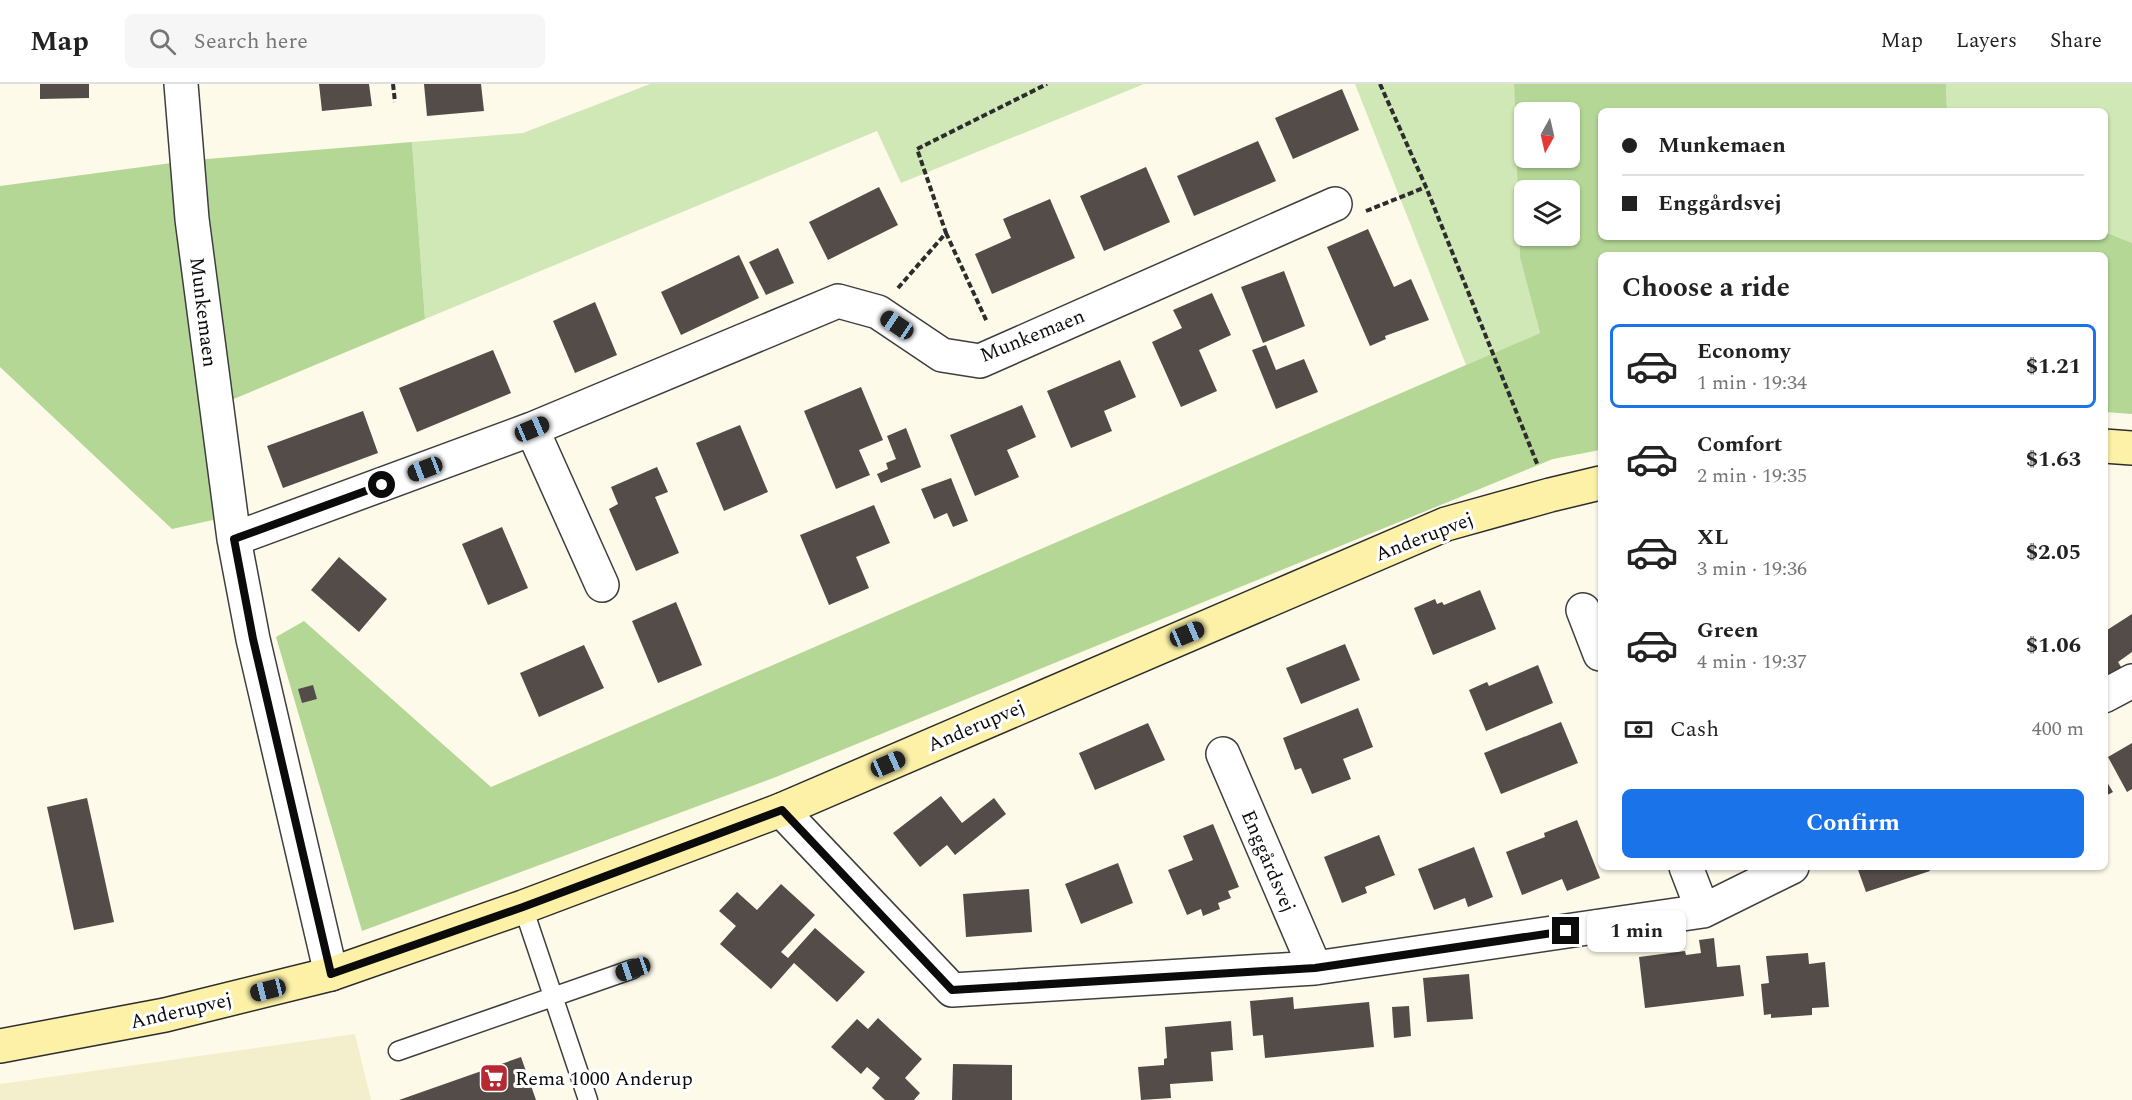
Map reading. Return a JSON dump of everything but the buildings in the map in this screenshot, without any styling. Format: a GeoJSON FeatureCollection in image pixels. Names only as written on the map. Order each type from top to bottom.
{"type":"FeatureCollection","features":[{"type":"Feature","properties":{"kind":"street","name":"Munkemaen"},"geometry":{"type":"LineString","coordinates":[[181,84],[192,219],[234,539],[253,639],[331,974]]}},
{"type":"Feature","properties":{"kind":"street","name":"Munkemaen"},"geometry":{"type":"LineString","coordinates":[[234,539],[532,429],[838,301],[878,312],[942,355],[980,361],[1335,204]]}},
{"type":"Feature","properties":{"kind":"street"},"geometry":{"type":"LineString","coordinates":[[532,429],[602,585]]}},
{"type":"Feature","properties":{"kind":"street"},"geometry":{"type":"LineString","coordinates":[[2108,446],[2132,448]]}},
{"type":"Feature","properties":{"kind":"street","name":"Anderupvej"},"geometry":{"type":"LineString","coordinates":[[0,1046],[153,1017],[331,974],[523,907],[782,810],[1446,524],[1598,483]]}},
{"type":"Feature","properties":{"kind":"street"},"geometry":{"type":"LineString","coordinates":[[1583,610],[1598,649]]}},
{"type":"Feature","properties":{"kind":"street"},"geometry":{"type":"LineString","coordinates":[[2108,694],[2132,681]]}},
{"type":"Feature","properties":{"kind":"street","name":"Enggårdsvej"},"geometry":{"type":"LineString","coordinates":[[1223,754],[1315,968]]}},
{"type":"Feature","properties":{"kind":"street"},"geometry":{"type":"LineString","coordinates":[[782,810],[952,990],[1315,968],[1703,911],[1786,870]]}},
{"type":"Feature","properties":{"kind":"street"},"geometry":{"type":"LineString","coordinates":[[1687,870],[1703,911]]}},
{"type":"Feature","properties":{"kind":"lane"},"geometry":{"type":"LineString","coordinates":[[523,907],[588,1100]]}},
{"type":"Feature","properties":{"kind":"lane"},"geometry":{"type":"LineString","coordinates":[[398,1051],[633,969]]}},
{"type":"Feature","properties":{"kind":"path"},"geometry":{"type":"LineString","coordinates":[[393,84],[395,102]]}},
{"type":"Feature","properties":{"kind":"path"},"geometry":{"type":"LineString","coordinates":[[1001,352],[946,233],[917,149],[1047,84]]}},
{"type":"Feature","properties":{"kind":"path"},"geometry":{"type":"LineString","coordinates":[[1380,84],[1426,187],[1550,495]]}},
{"type":"Feature","properties":{"kind":"path"},"geometry":{"type":"LineString","coordinates":[[1335,204],[1370,212],[1426,187]]}},
{"type":"Feature","properties":{"kind":"path"},"geometry":{"type":"LineString","coordinates":[[878,312],[946,233]]}},
{"type":"Feature","properties":{"kind":"shaded area"},"geometry":{"type":"Polygon","coordinates":[[[355,1034],[371,1100],[0,1100],[0,1084],[355,1034]]]}},
{"type":"Feature","properties":{"kind":"green space"},"geometry":{"type":"Polygon","coordinates":[[[650,84],[1144,84],[901,183],[877,131],[425,319],[412,142],[523,133],[650,84]]]}},
{"type":"Feature","properties":{"kind":"green space"},"geometry":{"type":"Polygon","coordinates":[[[1355,84],[1514,84],[1514,168],[1517,168],[1517,180],[1514,180],[1514,246],[1520,246],[1520,258],[1540,333],[1466,365],[1355,84]]]}},
{"type":"Feature","properties":{"kind":"green space"},"geometry":{"type":"Polygon","coordinates":[[[1514,84],[1946,84],[1947,108],[1598,108],[1598,240],[2108,240],[2108,233],[2132,243],[2132,414],[2108,412],[2108,252],[1598,252],[1598,450],[1553,459],[776,777],[362,931],[276,637],[304,621],[491,787],[1540,333],[1520,258],[1520,246],[1580,246],[1580,180],[1517,180],[1517,168],[1580,168],[1580,102],[1515,102],[1514,84]]]}},
{"type":"Feature","properties":{"kind":"green space"},"geometry":{"type":"Polygon","coordinates":[[[1946,84],[2132,84],[2132,243],[2108,233],[2108,108],[1947,108],[1946,84]]]}},
{"type":"Feature","properties":{"kind":"green space"},"geometry":{"type":"Polygon","coordinates":[[[412,142],[425,319],[217,406],[231,516],[172,529],[0,367],[0,186],[194,160],[412,142]]]}},
{"type":"Feature","properties":{"kind":"place","name":"Rema 1000 Anderup"},"geometry":{"type":"Point","coordinates":[494,1078]}},
{"type":"Feature","properties":{"kind":"route"},"geometry":{"type":"LineString","coordinates":[[382,485],[234,539],[253,639],[331,974],[523,907],[782,810],[952,990],[1315,968],[1566,931]]}}]}
